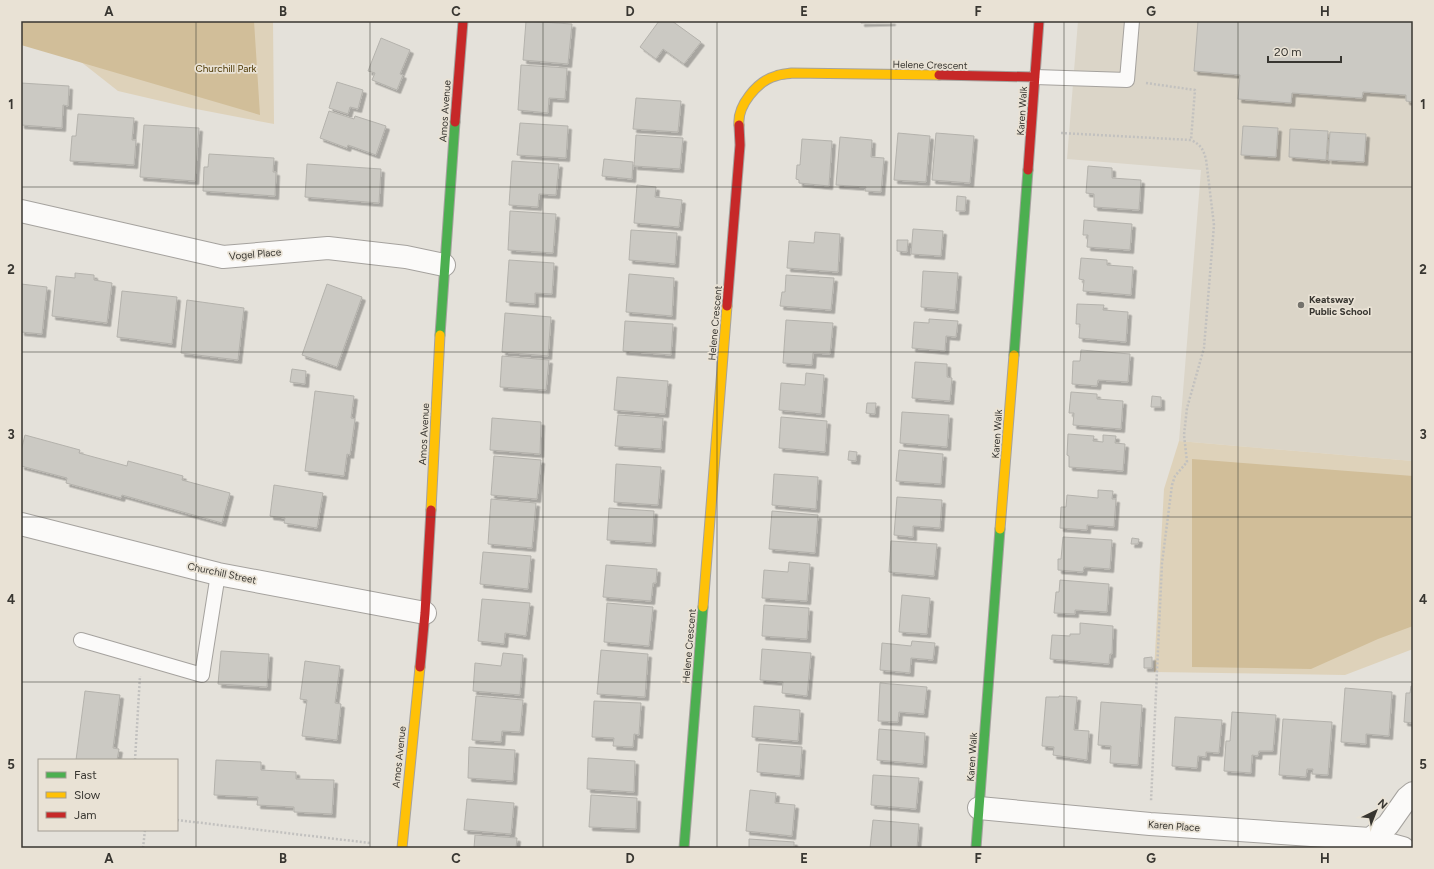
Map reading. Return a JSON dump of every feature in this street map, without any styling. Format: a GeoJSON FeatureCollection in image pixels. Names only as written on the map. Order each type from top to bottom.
{"type":"FeatureCollection","features":[{"type":"Feature","properties":{"kind":"street","name":"Amos Avenue"},"geometry":{"type":"LineString","coordinates":[[402,848],[425,614],[444,266],[463,21]]}},
{"type":"Feature","properties":{"kind":"street","name":"Karen Walk"},"geometry":{"type":"LineString","coordinates":[[976,848],[1039,21]]}},
{"type":"Feature","properties":{"kind":"street","name":"Helene Crescent"},"geometry":{"type":"LineString","coordinates":[[684,848],[740,144],[738,117],[747,99],[759,86],[775,76],[792,73],[1035,78]]}},
{"type":"Feature","properties":{"kind":"street","name":"Vogel Place"},"geometry":{"type":"LineString","coordinates":[[21,210],[223,257],[328,248],[406,257],[444,266]]}},
{"type":"Feature","properties":{"kind":"street","name":"Churchill Street"},"geometry":{"type":"LineString","coordinates":[[21,525],[218,574],[425,614]]}},
{"type":"Feature","properties":{"kind":"street"},"geometry":{"type":"LineString","coordinates":[[1370,840],[1388,825],[1407,798],[1413,793]]}},
{"type":"Feature","properties":{"kind":"street","name":"Karen Place"},"geometry":{"type":"LineString","coordinates":[[979,808],[1150,824],[1370,840],[1403,848]]}},
{"type":"Feature","properties":{"kind":"lane"},"geometry":{"type":"LineString","coordinates":[[1035,78],[1127,80],[1132,21]]}},
{"type":"Feature","properties":{"kind":"lane"},"geometry":{"type":"LineString","coordinates":[[81,640],[202,675],[218,574]]}},
{"type":"Feature","properties":{"kind":"path"},"geometry":{"type":"LineString","coordinates":[[1127,80],[1195,90],[1191,140]]}},
{"type":"Feature","properties":{"kind":"path"},"geometry":{"type":"LineString","coordinates":[[1061,133],[1191,140],[1199,144],[1203,149],[1206,159],[1214,225],[1204,348],[1187,408],[1184,435],[1187,462],[1175,476],[1172,485],[1162,563],[1150,824]]}},
{"type":"Feature","properties":{"kind":"path"},"geometry":{"type":"LineString","coordinates":[[135,759],[142,658]]}},
{"type":"Feature","properties":{"kind":"path"},"geometry":{"type":"LineString","coordinates":[[178,820],[370,842]]}},
{"type":"Feature","properties":{"kind":"path"},"geometry":{"type":"LineString","coordinates":[[143,848],[145,831]]}},
{"type":"Feature","properties":{"kind":"shaded area","name":"Keatsway Public School"},"geometry":{"type":"Polygon","coordinates":[[[1078,21],[1413,21],[1413,461],[1179,441],[1201,170],[1067,159],[1078,21]]]}},
{"type":"Feature","properties":{"kind":"green space","name":"Churchill Park"},"geometry":{"type":"Polygon","coordinates":[[[21,21],[273,21],[274,124],[191,108],[118,91],[71,54],[21,21]]]}},
{"type":"Feature","properties":{"kind":"green space","name":"Churchill Park"},"geometry":{"type":"Polygon","coordinates":[[[21,21],[254,21],[260,115],[21,45],[21,21]]]}},
{"type":"Feature","properties":{"kind":"green space"},"geometry":{"type":"Polygon","coordinates":[[[1179,441],[1413,461],[1413,649],[1345,675],[1154,672],[1164,489],[1179,441]]]}},
{"type":"Feature","properties":{"kind":"green space"},"geometry":{"type":"Polygon","coordinates":[[[1192,459],[1413,476],[1413,626],[1378,639],[1311,669],[1192,667],[1192,459]]]}},
{"type":"Feature","properties":{"kind":"building"},"geometry":{"type":"Polygon","coordinates":[[[526,21],[572,24],[568,64],[523,60],[526,21]]]}},
{"type":"Feature","properties":{"kind":"building"},"geometry":{"type":"Polygon","coordinates":[[[659,21],[672,21],[701,42],[684,64],[663,49],[656,59],[640,47],[659,21]]]}},
{"type":"Feature","properties":{"kind":"building"},"geometry":{"type":"Polygon","coordinates":[[[861,21],[892,21],[892,22],[861,23],[861,21]]]}},
{"type":"Feature","properties":{"kind":"building"},"geometry":{"type":"Polygon","coordinates":[[[1198,21],[1413,21],[1413,102],[1406,101],[1406,95],[1363,92],[1362,98],[1292,93],[1291,103],[1238,99],[1240,75],[1194,71],[1198,21]]]}},
{"type":"Feature","properties":{"kind":"building"},"geometry":{"type":"Polygon","coordinates":[[[381,38],[410,50],[400,74],[403,75],[397,90],[372,80],[375,73],[368,71],[381,38]]]}},
{"type":"Feature","properties":{"kind":"building"},"geometry":{"type":"Polygon","coordinates":[[[521,65],[567,68],[565,99],[549,98],[548,113],[518,110],[521,65]]]}},
{"type":"Feature","properties":{"kind":"building"},"geometry":{"type":"Polygon","coordinates":[[[337,82],[363,90],[358,109],[350,107],[348,114],[329,108],[337,82]]]}},
{"type":"Feature","properties":{"kind":"building"},"geometry":{"type":"Polygon","coordinates":[[[21,83],[69,86],[68,106],[63,105],[62,128],[21,125],[21,83]]]}},
{"type":"Feature","properties":{"kind":"building"},"geometry":{"type":"Polygon","coordinates":[[[636,98],[681,101],[678,132],[633,129],[636,98]]]}},
{"type":"Feature","properties":{"kind":"building"},"geometry":{"type":"Polygon","coordinates":[[[329,111],[354,119],[355,116],[386,126],[376,155],[348,145],[347,148],[320,138],[329,111]]]}},
{"type":"Feature","properties":{"kind":"building"},"geometry":{"type":"Polygon","coordinates":[[[78,114],[134,118],[132,140],[136,140],[134,165],[70,161],[72,136],[76,136],[78,114]]]}},
{"type":"Feature","properties":{"kind":"building"},"geometry":{"type":"Polygon","coordinates":[[[520,123],[568,126],[566,158],[517,155],[520,123]]]}},
{"type":"Feature","properties":{"kind":"building"},"geometry":{"type":"Polygon","coordinates":[[[144,125],[199,128],[195,181],[140,177],[144,125]]]}},
{"type":"Feature","properties":{"kind":"building"},"geometry":{"type":"Polygon","coordinates":[[[1243,126],[1278,128],[1276,157],[1241,155],[1243,126]]]}},
{"type":"Feature","properties":{"kind":"building"},"geometry":{"type":"Polygon","coordinates":[[[1290,129],[1328,131],[1326,160],[1289,157],[1290,129]]]}},
{"type":"Feature","properties":{"kind":"building"},"geometry":{"type":"Polygon","coordinates":[[[1330,132],[1366,134],[1364,162],[1328,160],[1330,132]]]}},
{"type":"Feature","properties":{"kind":"building"},"geometry":{"type":"Polygon","coordinates":[[[898,133],[930,136],[926,182],[894,180],[898,133]]]}},
{"type":"Feature","properties":{"kind":"building"},"geometry":{"type":"Polygon","coordinates":[[[936,133],[974,136],[970,183],[932,180],[936,133]]]}},
{"type":"Feature","properties":{"kind":"building"},"geometry":{"type":"Polygon","coordinates":[[[636,135],[683,138],[680,169],[634,166],[636,135]]]}},
{"type":"Feature","properties":{"kind":"building"},"geometry":{"type":"Polygon","coordinates":[[[840,137],[872,140],[871,157],[884,158],[881,192],[865,191],[866,187],[836,185],[840,137]]]}},
{"type":"Feature","properties":{"kind":"building"},"geometry":{"type":"Polygon","coordinates":[[[802,139],[832,141],[829,186],[799,183],[799,180],[796,179],[797,165],[800,165],[802,139]]]}},
{"type":"Feature","properties":{"kind":"building"},"geometry":{"type":"Polygon","coordinates":[[[209,154],[274,158],[273,172],[276,172],[275,196],[203,191],[204,167],[208,167],[209,154]]]}},
{"type":"Feature","properties":{"kind":"building"},"geometry":{"type":"Polygon","coordinates":[[[604,159],[633,162],[632,179],[602,176],[604,159]]]}},
{"type":"Feature","properties":{"kind":"building"},"geometry":{"type":"Polygon","coordinates":[[[512,161],[559,164],[556,195],[539,194],[538,207],[509,205],[512,161]]]}},
{"type":"Feature","properties":{"kind":"building"},"geometry":{"type":"Polygon","coordinates":[[[307,164],[381,169],[379,203],[305,197],[307,164]]]}},
{"type":"Feature","properties":{"kind":"building"},"geometry":{"type":"Polygon","coordinates":[[[1088,166],[1112,168],[1112,178],[1141,180],[1139,210],[1094,207],[1094,194],[1086,193],[1088,166]]]}},
{"type":"Feature","properties":{"kind":"building"},"geometry":{"type":"Polygon","coordinates":[[[637,185],[656,187],[655,197],[682,200],[679,227],[634,223],[637,185]]]}},
{"type":"Feature","properties":{"kind":"building"},"geometry":{"type":"Polygon","coordinates":[[[957,196],[966,197],[965,211],[956,211],[957,196]]]}},
{"type":"Feature","properties":{"kind":"building"},"geometry":{"type":"Polygon","coordinates":[[[510,211],[556,214],[553,253],[508,250],[510,211]]]}},
{"type":"Feature","properties":{"kind":"building"},"geometry":{"type":"Polygon","coordinates":[[[1084,220],[1132,224],[1130,250],[1087,247],[1088,235],[1083,235],[1084,220]]]}},
{"type":"Feature","properties":{"kind":"building"},"geometry":{"type":"Polygon","coordinates":[[[913,229],[943,231],[941,256],[911,254],[913,229]]]}},
{"type":"Feature","properties":{"kind":"building"},"geometry":{"type":"Polygon","coordinates":[[[631,230],[677,233],[675,264],[629,260],[631,230]]]}},
{"type":"Feature","properties":{"kind":"building"},"geometry":{"type":"Polygon","coordinates":[[[815,232],[840,234],[838,272],[787,268],[789,241],[814,243],[815,232]]]}},
{"type":"Feature","properties":{"kind":"building"},"geometry":{"type":"Polygon","coordinates":[[[897,240],[908,240],[907,252],[897,251],[897,240]]]}},
{"type":"Feature","properties":{"kind":"building"},"geometry":{"type":"Polygon","coordinates":[[[1081,258],[1107,260],[1107,265],[1133,267],[1131,295],[1083,291],[1084,280],[1079,279],[1081,258]]]}},
{"type":"Feature","properties":{"kind":"building"},"geometry":{"type":"Polygon","coordinates":[[[509,260],[554,263],[552,294],[535,293],[535,304],[506,302],[509,260]]]}},
{"type":"Feature","properties":{"kind":"building"},"geometry":{"type":"Polygon","coordinates":[[[923,271],[958,273],[955,310],[921,307],[923,271]]]}},
{"type":"Feature","properties":{"kind":"building"},"geometry":{"type":"Polygon","coordinates":[[[75,273],[94,275],[94,280],[112,283],[107,323],[52,316],[56,276],[75,278],[75,273]]]}},
{"type":"Feature","properties":{"kind":"building"},"geometry":{"type":"Polygon","coordinates":[[[629,274],[674,278],[672,316],[626,312],[629,274]]]}},
{"type":"Feature","properties":{"kind":"building"},"geometry":{"type":"Polygon","coordinates":[[[786,275],[834,278],[831,310],[780,306],[782,292],[785,292],[786,275]]]}},
{"type":"Feature","properties":{"kind":"building"},"geometry":{"type":"Polygon","coordinates":[[[21,284],[47,287],[42,334],[21,332],[21,284]]]}},
{"type":"Feature","properties":{"kind":"building"},"geometry":{"type":"Polygon","coordinates":[[[327,284],[362,297],[337,367],[302,355],[327,284]]]}},
{"type":"Feature","properties":{"kind":"building"},"geometry":{"type":"Polygon","coordinates":[[[122,291],[177,297],[172,344],[117,337],[122,291]]]}},
{"type":"Feature","properties":{"kind":"building"},"geometry":{"type":"Polygon","coordinates":[[[187,300],[244,308],[238,360],[181,353],[187,300]]]}},
{"type":"Feature","properties":{"kind":"building"},"geometry":{"type":"Polygon","coordinates":[[[1077,304],[1104,305],[1103,310],[1128,312],[1126,342],[1079,338],[1080,324],[1076,324],[1077,304]]]}},
{"type":"Feature","properties":{"kind":"building"},"geometry":{"type":"Polygon","coordinates":[[[505,313],[551,317],[548,356],[502,352],[505,313]]]}},
{"type":"Feature","properties":{"kind":"building"},"geometry":{"type":"Polygon","coordinates":[[[929,319],[958,321],[956,337],[946,336],[945,351],[912,348],[914,322],[929,323],[929,319]]]}},
{"type":"Feature","properties":{"kind":"building"},"geometry":{"type":"Polygon","coordinates":[[[786,320],[833,323],[830,354],[813,353],[812,365],[783,363],[786,320]]]}},
{"type":"Feature","properties":{"kind":"building"},"geometry":{"type":"Polygon","coordinates":[[[625,321],[673,324],[671,355],[623,351],[625,321]]]}},
{"type":"Feature","properties":{"kind":"building"},"geometry":{"type":"Polygon","coordinates":[[[1081,350],[1130,354],[1128,382],[1098,380],[1097,386],[1072,384],[1073,361],[1080,361],[1081,350]]]}},
{"type":"Feature","properties":{"kind":"building"},"geometry":{"type":"Polygon","coordinates":[[[502,356],[549,360],[546,390],[500,387],[502,356]]]}},
{"type":"Feature","properties":{"kind":"building"},"geometry":{"type":"Polygon","coordinates":[[[915,362],[947,364],[947,377],[952,378],[950,401],[912,398],[915,362]]]}},
{"type":"Feature","properties":{"kind":"building"},"geometry":{"type":"Polygon","coordinates":[[[292,369],[306,371],[305,384],[290,382],[292,369]]]}},
{"type":"Feature","properties":{"kind":"building"},"geometry":{"type":"Polygon","coordinates":[[[806,373],[824,375],[821,414],[779,410],[781,383],[805,385],[806,373]]]}},
{"type":"Feature","properties":{"kind":"building"},"geometry":{"type":"Polygon","coordinates":[[[617,377],[668,381],[665,414],[614,410],[617,377]]]}},
{"type":"Feature","properties":{"kind":"building"},"geometry":{"type":"Polygon","coordinates":[[[315,391],[354,396],[351,418],[355,419],[350,455],[347,454],[344,476],[305,471],[315,391]]]}},
{"type":"Feature","properties":{"kind":"building"},"geometry":{"type":"Polygon","coordinates":[[[1071,392],[1097,394],[1097,399],[1123,401],[1121,429],[1073,425],[1074,413],[1069,413],[1071,392]]]}},
{"type":"Feature","properties":{"kind":"building"},"geometry":{"type":"Polygon","coordinates":[[[1152,396],[1161,397],[1161,407],[1151,407],[1152,396]]]}},
{"type":"Feature","properties":{"kind":"building"},"geometry":{"type":"Polygon","coordinates":[[[867,403],[876,403],[875,414],[866,413],[867,403]]]}},
{"type":"Feature","properties":{"kind":"building"},"geometry":{"type":"Polygon","coordinates":[[[902,412],[949,415],[947,447],[900,443],[902,412]]]}},
{"type":"Feature","properties":{"kind":"building"},"geometry":{"type":"Polygon","coordinates":[[[618,415],[663,418],[661,449],[615,446],[618,415]]]}},
{"type":"Feature","properties":{"kind":"building"},"geometry":{"type":"Polygon","coordinates":[[[781,417],[827,421],[825,452],[779,448],[781,417]]]}},
{"type":"Feature","properties":{"kind":"building"},"geometry":{"type":"Polygon","coordinates":[[[492,418],[541,422],[540,454],[490,450],[492,418]]]}},
{"type":"Feature","properties":{"kind":"building"},"geometry":{"type":"Polygon","coordinates":[[[1068,434],[1094,436],[1093,441],[1103,442],[1103,435],[1116,436],[1115,443],[1125,444],[1123,471],[1069,467],[1069,456],[1067,455],[1068,434]]]}},
{"type":"Feature","properties":{"kind":"building"},"geometry":{"type":"Polygon","coordinates":[[[25,435],[80,450],[79,453],[127,466],[128,461],[183,476],[182,480],[230,493],[222,523],[122,495],[121,498],[66,483],[67,478],[21,466],[21,451],[25,435]]]}},
{"type":"Feature","properties":{"kind":"building"},"geometry":{"type":"Polygon","coordinates":[[[899,450],[943,454],[941,484],[896,481],[899,450]]]}},
{"type":"Feature","properties":{"kind":"building"},"geometry":{"type":"Polygon","coordinates":[[[849,451],[857,452],[856,461],[848,460],[849,451]]]}},
{"type":"Feature","properties":{"kind":"building"},"geometry":{"type":"Polygon","coordinates":[[[494,456],[541,460],[537,499],[491,495],[494,456]]]}},
{"type":"Feature","properties":{"kind":"building"},"geometry":{"type":"Polygon","coordinates":[[[616,464],[661,467],[658,505],[614,502],[616,464]]]}},
{"type":"Feature","properties":{"kind":"building"},"geometry":{"type":"Polygon","coordinates":[[[774,474],[818,477],[816,509],[772,505],[774,474]]]}},
{"type":"Feature","properties":{"kind":"building"},"geometry":{"type":"Polygon","coordinates":[[[274,485],[323,493],[317,528],[284,523],[285,518],[270,516],[274,485]]]}},
{"type":"Feature","properties":{"kind":"building"},"geometry":{"type":"Polygon","coordinates":[[[1098,490],[1113,491],[1112,499],[1116,499],[1114,527],[1087,525],[1087,530],[1060,528],[1061,507],[1066,507],[1067,495],[1098,498],[1098,490]]]}},
{"type":"Feature","properties":{"kind":"building"},"geometry":{"type":"Polygon","coordinates":[[[897,497],[942,500],[940,528],[913,526],[913,537],[894,535],[897,497]]]}},
{"type":"Feature","properties":{"kind":"building"},"geometry":{"type":"Polygon","coordinates":[[[491,499],[536,503],[532,548],[488,544],[491,499]]]}},
{"type":"Feature","properties":{"kind":"building"},"geometry":{"type":"Polygon","coordinates":[[[609,508],[654,511],[652,543],[607,540],[609,508]]]}},
{"type":"Feature","properties":{"kind":"building"},"geometry":{"type":"Polygon","coordinates":[[[772,511],[818,515],[815,553],[769,549],[772,511]]]}},
{"type":"Feature","properties":{"kind":"building"},"geometry":{"type":"Polygon","coordinates":[[[1063,537],[1112,540],[1110,569],[1084,567],[1083,572],[1058,570],[1058,559],[1061,559],[1063,537]]]}},
{"type":"Feature","properties":{"kind":"building"},"geometry":{"type":"Polygon","coordinates":[[[1132,538],[1139,539],[1138,544],[1131,544],[1132,538]]]}},
{"type":"Feature","properties":{"kind":"building"},"geometry":{"type":"Polygon","coordinates":[[[891,541],[937,544],[934,576],[889,572],[891,541]]]}},
{"type":"Feature","properties":{"kind":"building"},"geometry":{"type":"Polygon","coordinates":[[[483,552],[531,556],[528,589],[480,584],[483,552]]]}},
{"type":"Feature","properties":{"kind":"building"},"geometry":{"type":"Polygon","coordinates":[[[789,562],[810,564],[807,601],[762,598],[764,570],[788,572],[789,562]]]}},
{"type":"Feature","properties":{"kind":"building"},"geometry":{"type":"Polygon","coordinates":[[[606,565],[657,569],[656,583],[653,583],[651,601],[603,597],[606,565]]]}},
{"type":"Feature","properties":{"kind":"building"},"geometry":{"type":"Polygon","coordinates":[[[1060,580],[1109,584],[1107,612],[1075,610],[1075,614],[1054,613],[1056,592],[1059,592],[1060,580]]]}},
{"type":"Feature","properties":{"kind":"building"},"geometry":{"type":"Polygon","coordinates":[[[902,595],[930,598],[927,634],[899,632],[902,595]]]}},
{"type":"Feature","properties":{"kind":"building"},"geometry":{"type":"Polygon","coordinates":[[[482,599],[530,603],[526,636],[505,633],[504,644],[478,641],[482,599]]]}},
{"type":"Feature","properties":{"kind":"building"},"geometry":{"type":"Polygon","coordinates":[[[607,603],[653,607],[649,646],[604,642],[607,603]]]}},
{"type":"Feature","properties":{"kind":"building"},"geometry":{"type":"Polygon","coordinates":[[[764,605],[809,608],[807,639],[762,636],[764,605]]]}},
{"type":"Feature","properties":{"kind":"building"},"geometry":{"type":"Polygon","coordinates":[[[1080,623],[1113,626],[1112,654],[1110,654],[1109,664],[1050,659],[1052,635],[1070,636],[1070,634],[1080,634],[1080,623]]]}},
{"type":"Feature","properties":{"kind":"building"},"geometry":{"type":"Polygon","coordinates":[[[912,641],[935,643],[933,660],[911,658],[910,673],[880,670],[882,643],[911,646],[912,641]]]}},
{"type":"Feature","properties":{"kind":"building"},"geometry":{"type":"Polygon","coordinates":[[[762,649],[811,653],[807,696],[782,693],[783,682],[760,680],[762,649]]]}},
{"type":"Feature","properties":{"kind":"building"},"geometry":{"type":"Polygon","coordinates":[[[601,650],[648,654],[645,697],[597,694],[601,650]]]}},
{"type":"Feature","properties":{"kind":"building"},"geometry":{"type":"Polygon","coordinates":[[[221,651],[269,654],[267,687],[218,684],[221,651]]]}},
{"type":"Feature","properties":{"kind":"building"},"geometry":{"type":"Polygon","coordinates":[[[503,653],[523,655],[520,695],[473,691],[475,663],[501,666],[503,653]]]}},
{"type":"Feature","properties":{"kind":"building"},"geometry":{"type":"Polygon","coordinates":[[[1152,657],[1152,668],[1144,668],[1144,658],[1152,657]]]}},
{"type":"Feature","properties":{"kind":"building"},"geometry":{"type":"Polygon","coordinates":[[[305,661],[340,666],[335,703],[341,704],[337,740],[302,736],[307,700],[300,699],[305,661]]]}},
{"type":"Feature","properties":{"kind":"building"},"geometry":{"type":"Polygon","coordinates":[[[880,683],[927,687],[924,714],[899,712],[898,722],[878,721],[880,683]]]}},
{"type":"Feature","properties":{"kind":"building"},"geometry":{"type":"Polygon","coordinates":[[[1411,686],[1413,686],[1413,723],[1404,722],[1406,693],[1410,693],[1411,686]]]}},
{"type":"Feature","properties":{"kind":"building"},"geometry":{"type":"Polygon","coordinates":[[[1345,688],[1392,692],[1389,736],[1366,734],[1366,744],[1341,742],[1345,688]]]}},
{"type":"Feature","properties":{"kind":"building"},"geometry":{"type":"Polygon","coordinates":[[[85,691],[120,695],[113,748],[119,749],[117,759],[76,759],[85,691]]]}},
{"type":"Feature","properties":{"kind":"building"},"geometry":{"type":"Polygon","coordinates":[[[476,696],[523,700],[520,732],[502,731],[501,742],[472,740],[476,696]]]}},
{"type":"Feature","properties":{"kind":"building"},"geometry":{"type":"Polygon","coordinates":[[[1046,697],[1077,697],[1074,730],[1089,731],[1087,760],[1053,755],[1054,747],[1042,746],[1046,697]]]}},
{"type":"Feature","properties":{"kind":"building"},"geometry":{"type":"Polygon","coordinates":[[[594,701],[641,703],[639,735],[634,734],[633,747],[613,746],[614,738],[592,737],[594,701]]]}},
{"type":"Feature","properties":{"kind":"building"},"geometry":{"type":"Polygon","coordinates":[[[1101,702],[1142,705],[1138,765],[1110,763],[1111,746],[1098,745],[1101,702]]]}},
{"type":"Feature","properties":{"kind":"building"},"geometry":{"type":"Polygon","coordinates":[[[754,706],[800,710],[798,741],[752,737],[754,706]]]}},
{"type":"Feature","properties":{"kind":"building"},"geometry":{"type":"Polygon","coordinates":[[[1232,712],[1276,715],[1273,751],[1259,751],[1258,756],[1252,755],[1251,773],[1224,771],[1226,741],[1230,741],[1232,712]]]}},
{"type":"Feature","properties":{"kind":"building"},"geometry":{"type":"Polygon","coordinates":[[[1175,717],[1222,720],[1219,753],[1206,752],[1206,757],[1198,756],[1197,768],[1172,766],[1175,717]]]}},
{"type":"Feature","properties":{"kind":"building"},"geometry":{"type":"Polygon","coordinates":[[[1283,719],[1332,722],[1328,775],[1312,774],[1313,769],[1307,769],[1306,777],[1279,775],[1283,719]]]}},
{"type":"Feature","properties":{"kind":"building"},"geometry":{"type":"Polygon","coordinates":[[[879,729],[925,733],[923,764],[877,760],[879,729]]]}},
{"type":"Feature","properties":{"kind":"building"},"geometry":{"type":"Polygon","coordinates":[[[759,744],[802,747],[800,776],[757,772],[759,744]]]}},
{"type":"Feature","properties":{"kind":"building"},"geometry":{"type":"Polygon","coordinates":[[[469,747],[515,750],[513,781],[468,778],[469,747]]]}},
{"type":"Feature","properties":{"kind":"building"},"geometry":{"type":"Polygon","coordinates":[[[588,758],[635,761],[634,792],[587,789],[588,758]]]}},
{"type":"Feature","properties":{"kind":"building"},"geometry":{"type":"Polygon","coordinates":[[[216,760],[261,762],[261,770],[296,772],[296,779],[334,780],[332,814],[294,812],[294,807],[257,805],[258,797],[214,795],[216,760]]]}},
{"type":"Feature","properties":{"kind":"building"},"geometry":{"type":"Polygon","coordinates":[[[873,775],[919,778],[916,809],[871,805],[873,775]]]}},
{"type":"Feature","properties":{"kind":"building"},"geometry":{"type":"Polygon","coordinates":[[[750,790],[776,793],[775,803],[795,805],[792,836],[746,831],[750,790]]]}},
{"type":"Feature","properties":{"kind":"building"},"geometry":{"type":"Polygon","coordinates":[[[591,795],[637,798],[636,829],[589,827],[591,795]]]}},
{"type":"Feature","properties":{"kind":"building"},"geometry":{"type":"Polygon","coordinates":[[[467,799],[514,803],[511,834],[464,830],[467,799]]]}},
{"type":"Feature","properties":{"kind":"building"},"geometry":{"type":"Polygon","coordinates":[[[873,820],[919,824],[917,848],[870,848],[873,820]]]}},
{"type":"Feature","properties":{"kind":"building"},"geometry":{"type":"Polygon","coordinates":[[[475,835],[517,838],[516,848],[474,848],[475,835]]]}},
{"type":"Feature","properties":{"kind":"building"},"geometry":{"type":"Polygon","coordinates":[[[749,839],[794,842],[794,848],[749,848],[749,839]]]}},
{"type":"Feature","properties":{"kind":"traffic: fast"},"geometry":{"type":"LineString","coordinates":[[440,335],[455,122]]}},
{"type":"Feature","properties":{"kind":"traffic: fast"},"geometry":{"type":"LineString","coordinates":[[1014,355],[1028,170]]}},
{"type":"Feature","properties":{"kind":"traffic: fast"},"geometry":{"type":"LineString","coordinates":[[976,848],[1000,529]]}},
{"type":"Feature","properties":{"kind":"traffic: fast"},"geometry":{"type":"LineString","coordinates":[[684,848],[703,607]]}},
{"type":"Feature","properties":{"kind":"traffic: slow"},"geometry":{"type":"LineString","coordinates":[[739,125],[741,110],[750,95],[762,83],[780,75],[792,73],[939,75]]}},
{"type":"Feature","properties":{"kind":"traffic: slow"},"geometry":{"type":"LineString","coordinates":[[703,607],[727,306]]}},
{"type":"Feature","properties":{"kind":"traffic: slow"},"geometry":{"type":"LineString","coordinates":[[431,510],[440,335]]}},
{"type":"Feature","properties":{"kind":"traffic: slow"},"geometry":{"type":"LineString","coordinates":[[1000,529],[1014,355]]}},
{"type":"Feature","properties":{"kind":"traffic: slow"},"geometry":{"type":"LineString","coordinates":[[402,848],[420,667]]}},
{"type":"Feature","properties":{"kind":"traffic: jam"},"geometry":{"type":"LineString","coordinates":[[455,122],[463,21]]}},
{"type":"Feature","properties":{"kind":"traffic: jam"},"geometry":{"type":"LineString","coordinates":[[1028,170],[1039,21]]}},
{"type":"Feature","properties":{"kind":"traffic: jam"},"geometry":{"type":"LineString","coordinates":[[939,75],[1035,77]]}},
{"type":"Feature","properties":{"kind":"traffic: jam"},"geometry":{"type":"LineString","coordinates":[[727,306],[740,145],[739,125]]}},
{"type":"Feature","properties":{"kind":"traffic: jam"},"geometry":{"type":"LineString","coordinates":[[420,667],[425,613],[431,510]]}},
{"type":"Feature","properties":{"kind":"place","name":"Keatsway Public School"},"geometry":{"type":"Point","coordinates":[1301,305]}}]}
